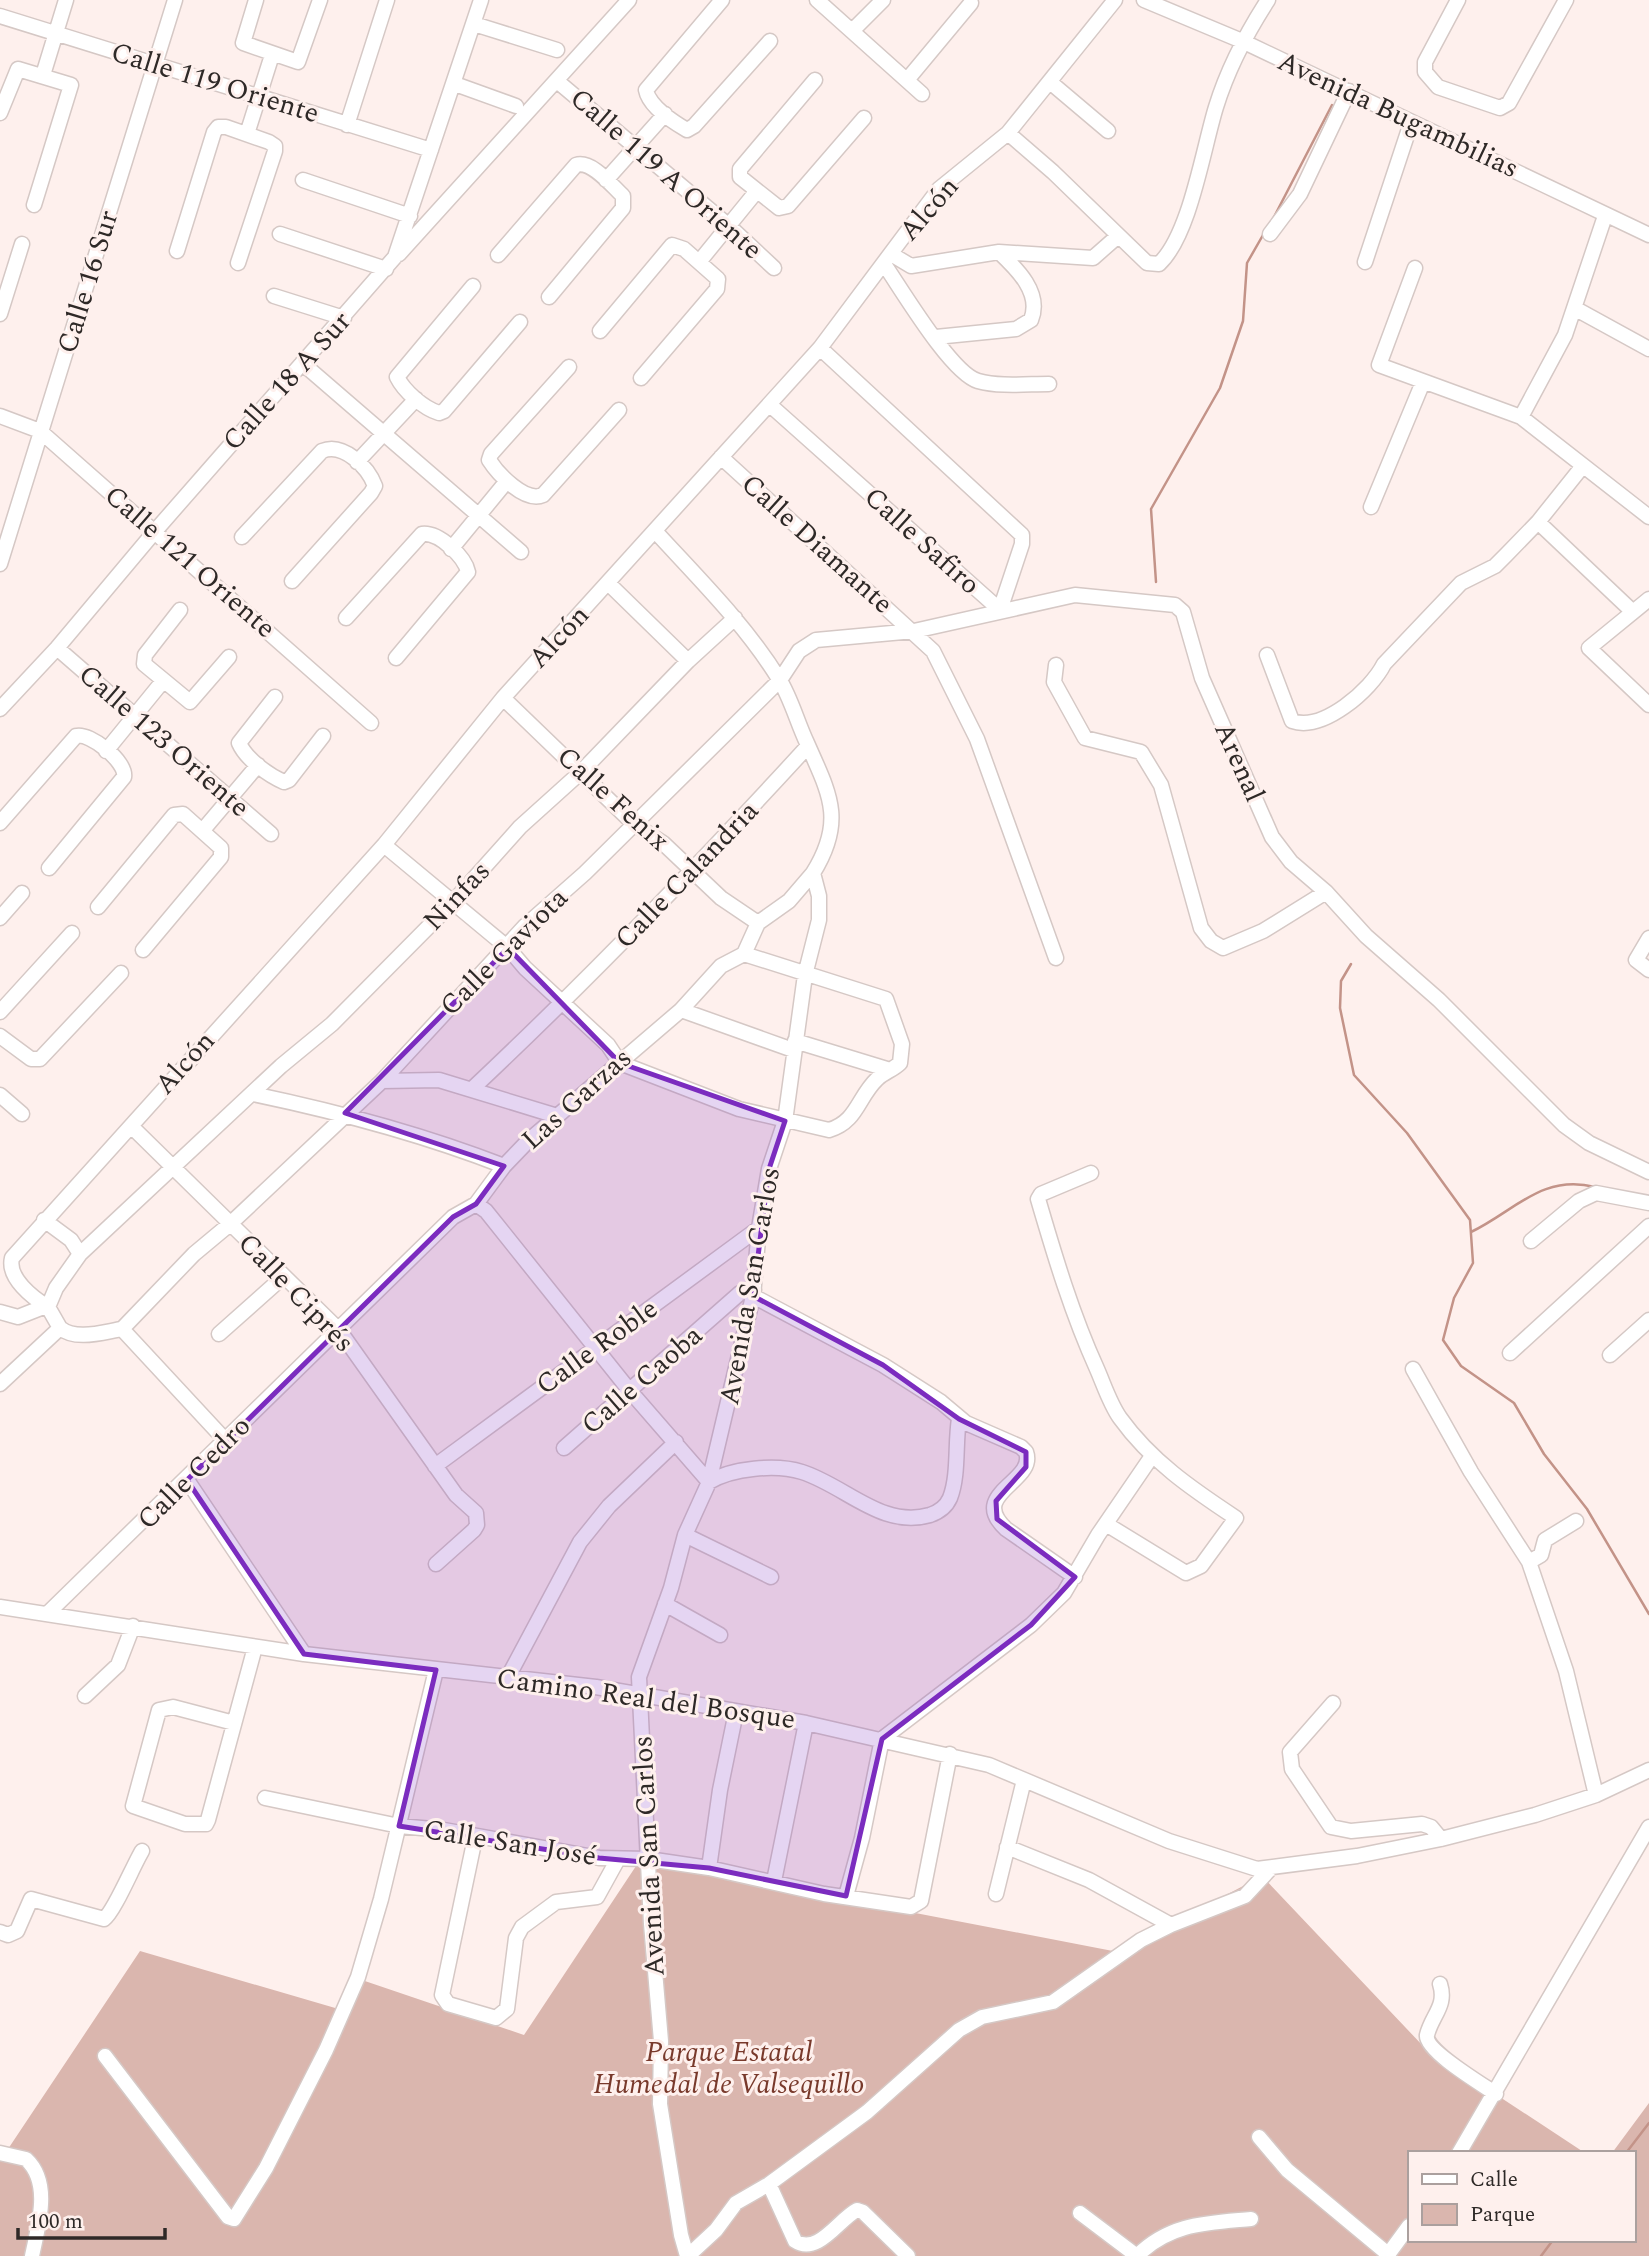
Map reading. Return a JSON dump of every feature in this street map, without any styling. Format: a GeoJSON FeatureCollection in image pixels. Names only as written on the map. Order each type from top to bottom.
{"type":"FeatureCollection","features":[{"type":"Feature","properties":{"kind":"street"},"geometry":{"type":"LineString","coordinates":[[43,75],[66,0]]}},
{"type":"Feature","properties":{"kind":"street","name":"Calle 16 Sur"},"geometry":{"type":"LineString","coordinates":[[0,564],[176,0]]}},
{"type":"Feature","properties":{"kind":"street"},"geometry":{"type":"LineString","coordinates":[[256,0],[243,43],[293,62],[301,59],[320,0]]}},
{"type":"Feature","properties":{"kind":"street"},"geometry":{"type":"LineString","coordinates":[[347,125],[387,0]]}},
{"type":"Feature","properties":{"kind":"street","name":"Calle 18 A Sur"},"geometry":{"type":"LineString","coordinates":[[0,709],[57,648],[156,530],[391,263],[410,216],[481,0]]}},
{"type":"Feature","properties":{"kind":"street"},"geometry":{"type":"LineString","coordinates":[[280,234],[391,263],[629,0]]}},
{"type":"Feature","properties":{"kind":"street"},"geometry":{"type":"LineString","coordinates":[[722,0],[648,85],[646,95],[664,114],[687,130],[694,126],[770,41]]}},
{"type":"Feature","properties":{"kind":"street"},"geometry":{"type":"LineString","coordinates":[[817,0],[922,94]]}},
{"type":"Feature","properties":{"kind":"street"},"geometry":{"type":"LineString","coordinates":[[852,31],[883,0]]}},
{"type":"Feature","properties":{"kind":"street","name":"Alcón"},"geometry":{"type":"LineString","coordinates":[[47,1306],[15,1277],[10,1268],[12,1258],[163,1087],[384,845],[503,698],[820,348],[939,189],[1008,133],[1115,0]]}},
{"type":"Feature","properties":{"kind":"street","name":"Avenida Bugambilias"},"geometry":{"type":"LineString","coordinates":[[1144,0],[1242,41],[1649,235]]}},
{"type":"Feature","properties":{"kind":"street"},"geometry":{"type":"LineString","coordinates":[[1008,133],[1053,172],[1147,263],[1154,265],[1166,257],[1177,242],[1217,104],[1242,41],[1268,0]]}},
{"type":"Feature","properties":{"kind":"street"},"geometry":{"type":"LineString","coordinates":[[1458,0],[1425,62],[1425,72],[1438,87],[1500,108],[1509,103],[1566,0]]}},
{"type":"Feature","properties":{"kind":"street"},"geometry":{"type":"LineString","coordinates":[[907,80],[971,3]]}},
{"type":"Feature","properties":{"kind":"street","name":"Calle 119 Oriente"},"geometry":{"type":"LineString","coordinates":[[0,16],[260,94],[347,125],[431,150]]}},
{"type":"Feature","properties":{"kind":"street"},"geometry":{"type":"LineString","coordinates":[[474,24],[557,50]]}},
{"type":"Feature","properties":{"kind":"street"},"geometry":{"type":"LineString","coordinates":[[247,134],[272,55]]}},
{"type":"Feature","properties":{"kind":"street"},"geometry":{"type":"LineString","coordinates":[[0,113],[18,69],[67,82],[72,90],[34,205]]}},
{"type":"Feature","properties":{"kind":"street"},"geometry":{"type":"LineString","coordinates":[[815,80],[742,164],[740,177],[774,206],[788,206],[864,118]]}},
{"type":"Feature","properties":{"kind":"street","name":"Calle 119 A Oriente"},"geometry":{"type":"LineString","coordinates":[[557,81],[729,226],[774,268]]}},
{"type":"Feature","properties":{"kind":"street"},"geometry":{"type":"LineString","coordinates":[[1050,82],[1108,131]]}},
{"type":"Feature","properties":{"kind":"street"},"geometry":{"type":"LineString","coordinates":[[455,84],[516,106]]}},
{"type":"Feature","properties":{"kind":"street"},"geometry":{"type":"LineString","coordinates":[[1270,234],[1300,194],[1349,91]]}},
{"type":"Feature","properties":{"kind":"street"},"geometry":{"type":"LineString","coordinates":[[606,180],[664,114]]}},
{"type":"Feature","properties":{"kind":"street"},"geometry":{"type":"LineString","coordinates":[[1365,262],[1411,123]]}},
{"type":"Feature","properties":{"kind":"street"},"geometry":{"type":"LineString","coordinates":[[177,251],[214,132],[218,127],[226,127],[275,146],[238,263]]}},
{"type":"Feature","properties":{"kind":"street"},"geometry":{"type":"LineString","coordinates":[[498,255],[576,165],[588,165],[623,196],[626,202],[549,297]]}},
{"type":"Feature","properties":{"kind":"street"},"geometry":{"type":"LineString","coordinates":[[303,180],[410,216]]}},
{"type":"Feature","properties":{"kind":"street"},"geometry":{"type":"LineString","coordinates":[[699,262],[756,192]]}},
{"type":"Feature","properties":{"kind":"street"},"geometry":{"type":"LineString","coordinates":[[1521,417],[1576,309],[1605,216]]}},
{"type":"Feature","properties":{"kind":"street"},"geometry":{"type":"LineString","coordinates":[[887,259],[911,266],[999,252],[1093,258],[1118,236]]}},
{"type":"Feature","properties":{"kind":"street"},"geometry":{"type":"LineString","coordinates":[[0,314],[22,244]]}},
{"type":"Feature","properties":{"kind":"street"},"geometry":{"type":"LineString","coordinates":[[600,331],[667,248],[679,246],[718,279],[717,289],[641,378]]}},
{"type":"Feature","properties":{"kind":"street"},"geometry":{"type":"LineString","coordinates":[[936,337],[1016,329],[1031,320],[1033,306],[1027,281],[999,252]]}},
{"type":"Feature","properties":{"kind":"street"},"geometry":{"type":"LineString","coordinates":[[887,259],[947,357],[967,376],[997,383],[1049,384]]}},
{"type":"Feature","properties":{"kind":"street"},"geometry":{"type":"LineString","coordinates":[[1415,268],[1379,365],[1521,417],[1649,517]]}},
{"type":"Feature","properties":{"kind":"street"},"geometry":{"type":"LineString","coordinates":[[473,286],[397,377],[416,399],[431,411],[444,411],[520,322]]}},
{"type":"Feature","properties":{"kind":"street"},"geometry":{"type":"LineString","coordinates":[[274,296],[344,318]]}},
{"type":"Feature","properties":{"kind":"street"},"geometry":{"type":"LineString","coordinates":[[1576,309],[1649,349]]}},
{"type":"Feature","properties":{"kind":"street"},"geometry":{"type":"LineString","coordinates":[[820,348],[1022,535],[1022,544],[1000,610]]}},
{"type":"Feature","properties":{"kind":"street"},"geometry":{"type":"LineString","coordinates":[[302,363],[521,552]]}},
{"type":"Feature","properties":{"kind":"street"},"geometry":{"type":"LineString","coordinates":[[569,368],[491,454],[489,460],[508,481],[529,495],[543,495],[619,410]]}},
{"type":"Feature","properties":{"kind":"street"},"geometry":{"type":"LineString","coordinates":[[1371,507],[1423,382]]}},
{"type":"Feature","properties":{"kind":"street"},"geometry":{"type":"LineString","coordinates":[[357,463],[416,399]]}},
{"type":"Feature","properties":{"kind":"street","name":"Calle Safiro"},"geometry":{"type":"LineString","coordinates":[[770,405],[1000,610]]}},
{"type":"Feature","properties":{"kind":"street","name":"Calle 121 Oriente"},"geometry":{"type":"LineString","coordinates":[[0,416],[40,431],[156,530],[371,723]]}},
{"type":"Feature","properties":{"kind":"street"},"geometry":{"type":"LineString","coordinates":[[242,537],[322,451],[331,447],[341,449],[357,463],[372,478],[375,486],[292,581]]}},
{"type":"Feature","properties":{"kind":"street","name":"Calle Diamante"},"geometry":{"type":"LineString","coordinates":[[721,457],[914,631],[942,665],[977,739],[1056,958]]}},
{"type":"Feature","properties":{"kind":"street"},"geometry":{"type":"LineString","coordinates":[[1267,655],[1292,721],[1301,724],[1332,713],[1361,695],[1376,679],[1384,664],[1461,583],[1494,566],[1538,522],[1582,467]]}},
{"type":"Feature","properties":{"kind":"street"},"geometry":{"type":"LineString","coordinates":[[451,549],[508,481]]}},
{"type":"Feature","properties":{"kind":"street"},"geometry":{"type":"LineString","coordinates":[[1538,522],[1633,612]]}},
{"type":"Feature","properties":{"kind":"street"},"geometry":{"type":"LineString","coordinates":[[384,845],[508,948],[525,968],[608,1045],[620,1063],[739,1109],[775,1115],[785,1121],[828,1130],[841,1127],[857,1111],[876,1080],[900,1063],[903,1052],[886,999],[744,954],[758,923],[789,901],[813,873],[827,846],[832,804],[821,768],[808,747],[780,680],[735,618],[655,531]]}},
{"type":"Feature","properties":{"kind":"street"},"geometry":{"type":"LineString","coordinates":[[346,618],[422,534],[433,534],[466,565],[468,572],[397,658]]}},
{"type":"Feature","properties":{"kind":"street"},"geometry":{"type":"LineString","coordinates":[[608,583],[688,661]]}},
{"type":"Feature","properties":{"kind":"street","name":"Arenal"},"geometry":{"type":"LineString","coordinates":[[780,680],[799,651],[816,640],[914,631],[1075,595],[1175,605],[1183,612],[1202,678],[1272,836],[1291,862],[1325,892],[1366,936],[1439,1000],[1564,1125],[1589,1143],[1649,1172]]}},
{"type":"Feature","properties":{"kind":"street"},"geometry":{"type":"LineString","coordinates":[[1646,695],[1589,648],[1649,599]]}},
{"type":"Feature","properties":{"kind":"street"},"geometry":{"type":"LineString","coordinates":[[180,610],[143,660],[163,681],[190,702],[229,657]]}},
{"type":"Feature","properties":{"kind":"street","name":"Ninfas"},"geometry":{"type":"LineString","coordinates":[[47,1306],[80,1254],[332,1024],[454,901],[520,828],[581,772],[688,661],[735,618]]}},
{"type":"Feature","properties":{"kind":"street","name":"Calle 123 Oriente"},"geometry":{"type":"LineString","coordinates":[[57,648],[271,834]]}},
{"type":"Feature","properties":{"kind":"street"},"geometry":{"type":"LineString","coordinates":[[1056,665],[1054,682],[1085,738],[1141,752],[1161,785],[1201,928],[1211,941],[1223,948],[1263,931],[1325,892]]}},
{"type":"Feature","properties":{"kind":"street","name":"Calle Gaviota"},"geometry":{"type":"LineString","coordinates":[[122,1329],[194,1254],[230,1224],[382,1081],[433,1022],[508,948],[525,926],[585,873],[780,680]]}},
{"type":"Feature","properties":{"kind":"street"},"geometry":{"type":"LineString","coordinates":[[106,751],[163,681]]}},
{"type":"Feature","properties":{"kind":"street"},"geometry":{"type":"LineString","coordinates":[[275,697],[239,743],[258,765],[284,782],[323,736]]}},
{"type":"Feature","properties":{"kind":"street","name":"Calle Fenix"},"geometry":{"type":"LineString","coordinates":[[503,698],[634,824],[663,843],[721,898],[758,923]]}},
{"type":"Feature","properties":{"kind":"street"},"geometry":{"type":"LineString","coordinates":[[0,823],[76,736],[86,735],[106,751],[123,767],[124,777],[49,868]]}},
{"type":"Feature","properties":{"kind":"street","name":"Calle Calandria"},"geometry":{"type":"LineString","coordinates":[[472,1089],[564,1003],[693,872],[808,747]]}},
{"type":"Feature","properties":{"kind":"street"},"geometry":{"type":"LineString","coordinates":[[202,830],[258,765]]}},
{"type":"Feature","properties":{"kind":"street"},"geometry":{"type":"LineString","coordinates":[[97,907],[174,815],[183,814],[202,830],[220,848],[221,857],[143,950]]}},
{"type":"Feature","properties":{"kind":"street","name":"Avenida San Carlos"},"geometry":{"type":"LineString","coordinates":[[688,2256],[681,2235],[660,2104],[661,2041],[648,1859],[640,1670],[665,1604],[685,1535],[709,1482],[754,1293],[759,1228],[769,1169],[785,1121],[805,975],[820,910],[813,873]]}},
{"type":"Feature","properties":{"kind":"street"},"geometry":{"type":"LineString","coordinates":[[0,918],[22,893]]}},
{"type":"Feature","properties":{"kind":"street"},"geometry":{"type":"LineString","coordinates":[[0,1012],[72,933]]}},
{"type":"Feature","properties":{"kind":"street"},"geometry":{"type":"LineString","coordinates":[[1649,938],[1636,960],[1649,970]]}},
{"type":"Feature","properties":{"kind":"street","name":"Las Garzas"},"geometry":{"type":"LineString","coordinates":[[339,1330],[453,1217],[476,1204],[504,1166],[557,1116],[620,1063],[649,1034],[681,1010],[721,966],[744,954]]}},
{"type":"Feature","properties":{"kind":"street"},"geometry":{"type":"LineString","coordinates":[[0,1056],[6,1040],[31,1059],[40,1059],[121,973]]}},
{"type":"Feature","properties":{"kind":"street"},"geometry":{"type":"LineString","coordinates":[[681,1010],[794,1045],[890,1070]]}},
{"type":"Feature","properties":{"kind":"street"},"geometry":{"type":"LineString","coordinates":[[396,1065],[428,1078],[557,1116]]}},
{"type":"Feature","properties":{"kind":"street"},"geometry":{"type":"LineString","coordinates":[[382,1081],[428,1078]]}},
{"type":"Feature","properties":{"kind":"street"},"geometry":{"type":"LineString","coordinates":[[253,1094],[345,1113],[436,1140],[504,1166]]}},
{"type":"Feature","properties":{"kind":"street"},"geometry":{"type":"LineString","coordinates":[[0,1095],[22,1114]]}},
{"type":"Feature","properties":{"kind":"street","name":"Calle Ciprés"},"geometry":{"type":"LineString","coordinates":[[131,1126],[339,1330],[456,1495],[476,1513],[477,1525],[436,1564]]}},
{"type":"Feature","properties":{"kind":"street"},"geometry":{"type":"LineString","coordinates":[[1091,1173],[1041,1194],[1038,1199],[1063,1286],[1114,1408],[1152,1456],[1182,1482],[1236,1518],[1201,1566],[1186,1573],[1106,1524]]}},
{"type":"Feature","properties":{"kind":"street"},"geometry":{"type":"LineString","coordinates":[[1531,1241],[1587,1196],[1604,1193],[1649,1203]]}},
{"type":"Feature","properties":{"kind":"street"},"geometry":{"type":"LineString","coordinates":[[476,1204],[486,1211],[630,1391],[709,1482],[732,1471],[798,1471],[847,1493],[885,1515],[918,1518],[943,1508],[952,1489],[959,1419]]}},
{"type":"Feature","properties":{"kind":"street"},"geometry":{"type":"LineString","coordinates":[[44,1220],[71,1240],[80,1254]]}},
{"type":"Feature","properties":{"kind":"street"},"geometry":{"type":"LineString","coordinates":[[1510,1353],[1649,1226]]}},
{"type":"Feature","properties":{"kind":"street","name":"Calle Roble"},"geometry":{"type":"LineString","coordinates":[[435,1466],[759,1228]]}},
{"type":"Feature","properties":{"kind":"street"},"geometry":{"type":"LineString","coordinates":[[219,1334],[283,1277]]}},
{"type":"Feature","properties":{"kind":"street","name":"Calle Caoba"},"geometry":{"type":"LineString","coordinates":[[564,1448],[740,1293],[754,1293]]}},
{"type":"Feature","properties":{"kind":"street"},"geometry":{"type":"LineString","coordinates":[[754,1293],[883,1365],[941,1402],[959,1419],[1011,1441],[1026,1452],[1026,1467],[996,1501],[997,1519],[1006,1529],[1075,1577]]}},
{"type":"Feature","properties":{"kind":"street"},"geometry":{"type":"LineString","coordinates":[[3,1312],[18,1317],[47,1306],[65,1332],[83,1335],[122,1329],[226,1441]]}},
{"type":"Feature","properties":{"kind":"street"},"geometry":{"type":"LineString","coordinates":[[1610,1355],[1649,1320]]}},
{"type":"Feature","properties":{"kind":"street"},"geometry":{"type":"LineString","coordinates":[[0,1384],[60,1328]]}},
{"type":"Feature","properties":{"kind":"street","name":"Calle Cedro"},"geometry":{"type":"LineString","coordinates":[[48,1613],[339,1330]]}},
{"type":"Feature","properties":{"kind":"street"},"geometry":{"type":"LineString","coordinates":[[1413,1369],[1471,1472],[1529,1562],[1566,1671],[1596,1795]]}},
{"type":"Feature","properties":{"kind":"street"},"geometry":{"type":"LineString","coordinates":[[508,1677],[580,1542],[609,1506],[676,1442]]}},
{"type":"Feature","properties":{"kind":"street"},"geometry":{"type":"LineString","coordinates":[[846,1896],[862,1838],[881,1739],[1031,1625],[1064,1593],[1152,1456]]}},
{"type":"Feature","properties":{"kind":"street"},"geometry":{"type":"LineString","coordinates":[[187,1479],[304,1654]]}},
{"type":"Feature","properties":{"kind":"street"},"geometry":{"type":"LineString","coordinates":[[1529,1562],[1541,1555],[1545,1540],[1576,1521]]}},
{"type":"Feature","properties":{"kind":"street"},"geometry":{"type":"LineString","coordinates":[[685,1535],[771,1577]]}},
{"type":"Feature","properties":{"kind":"street"},"geometry":{"type":"LineString","coordinates":[[665,1604],[720,1635]]}},
{"type":"Feature","properties":{"kind":"street","name":"Camino Real del Bosque"},"geometry":{"type":"LineString","coordinates":[[0,1607],[304,1654],[641,1693],[806,1723],[950,1754],[1024,1780],[1214,1858],[1245,1868],[1271,1868],[1441,1839],[1535,1815],[1596,1795],[1649,1770]]}},
{"type":"Feature","properties":{"kind":"street"},"geometry":{"type":"LineString","coordinates":[[85,1696],[118,1665],[133,1626]]}},
{"type":"Feature","properties":{"kind":"street"},"geometry":{"type":"LineString","coordinates":[[234,1723],[173,1707],[159,1710],[132,1802],[135,1809],[185,1824],[206,1824],[234,1723],[255,1647]]}},
{"type":"Feature","properties":{"kind":"street"},"geometry":{"type":"LineString","coordinates":[[104,2056],[228,2217],[234,2219],[266,2168],[326,2050],[358,1977],[399,1826],[436,1670]]}},
{"type":"Feature","properties":{"kind":"street"},"geometry":{"type":"LineString","coordinates":[[1333,1703],[1290,1752],[1292,1769],[1331,1826],[1339,1831],[1352,1831],[1422,1824],[1431,1827],[1441,1839]]}},
{"type":"Feature","properties":{"kind":"street"},"geometry":{"type":"LineString","coordinates":[[709,1868],[720,1790],[736,1712]]}},
{"type":"Feature","properties":{"kind":"street"},"geometry":{"type":"LineString","coordinates":[[775,1881],[806,1723]]}},
{"type":"Feature","properties":{"kind":"street","name":"Calle San José"},"geometry":{"type":"LineString","coordinates":[[265,1798],[399,1826],[444,1830],[475,1838],[618,1859],[648,1859],[709,1868],[905,1907],[919,1904],[950,1754]]}},
{"type":"Feature","properties":{"kind":"street"},"geometry":{"type":"LineString","coordinates":[[996,1895],[1024,1780]]}},
{"type":"Feature","properties":{"kind":"street"},"geometry":{"type":"LineString","coordinates":[[1460,2151],[1496,2094],[1649,1827]]}},
{"type":"Feature","properties":{"kind":"street"},"geometry":{"type":"LineString","coordinates":[[475,1838],[442,1990],[443,2000],[448,2004],[496,2018],[507,2008],[516,1938],[522,1927],[563,1899],[597,1897],[618,1859]]}},
{"type":"Feature","properties":{"kind":"street"},"geometry":{"type":"LineString","coordinates":[[1007,1847],[1089,1880],[1171,1925]]}},
{"type":"Feature","properties":{"kind":"street"},"geometry":{"type":"LineString","coordinates":[[0,1932],[8,1934],[17,1931],[31,1899],[104,1919],[112,1913],[125,1880],[142,1851]]}},
{"type":"Feature","properties":{"kind":"street"},"geometry":{"type":"LineString","coordinates":[[688,2256],[716,2230],[736,2203],[769,2184],[867,2112],[974,2020],[1053,2002],[1118,1954],[1171,1925],[1245,1896],[1271,1868]]}},
{"type":"Feature","properties":{"kind":"street"},"geometry":{"type":"LineString","coordinates":[[1440,1984],[1443,2003],[1427,2035],[1428,2042],[1437,2053],[1496,2094]]}},
{"type":"Feature","properties":{"kind":"street"},"geometry":{"type":"LineString","coordinates":[[1259,2137],[1287,2171],[1388,2255],[1408,2227]]}},
{"type":"Feature","properties":{"kind":"street"},"geometry":{"type":"LineString","coordinates":[[0,2154],[26,2159],[37,2179],[40,2213],[32,2256]]}},
{"type":"Feature","properties":{"kind":"street"},"geometry":{"type":"LineString","coordinates":[[769,2184],[795,2241],[801,2247],[811,2249],[821,2246],[857,2210],[863,2212],[908,2256]]}},
{"type":"Feature","properties":{"kind":"street"},"geometry":{"type":"LineString","coordinates":[[1080,2213],[1137,2256],[1151,2241],[1176,2228],[1251,2219]]}},
{"type":"Feature","properties":{"kind":"highlighted area"},"geometry":{"type":"Polygon","coordinates":[[[508,948],[620,1063],[785,1121],[769,1169],[753,1296],[883,1365],[959,1419],[1026,1452],[1026,1467],[996,1501],[997,1519],[1075,1577],[1031,1625],[882,1739],[846,1896],[709,1868],[599,1858],[399,1826],[436,1670],[304,1654],[187,1480],[453,1217],[476,1204],[504,1166],[345,1113],[508,948]]]}},
{"type":"Feature","properties":{"kind":"green space","name":"Parque Estatal Humedal de Valsequillo"},"geometry":{"type":"Polygon","coordinates":[[[640,1860],[1118,1952],[1262,1876],[1424,2047],[1582,2151],[1408,2151],[1408,2242],[1635,2242],[1635,2151],[1613,2151],[1649,2103],[1649,2256],[0,2256],[0,2161],[140,1951],[342,2010],[356,1978],[524,2035],[640,1860]]]}},
{"type":"Feature","properties":{"kind":"waterway"},"geometry":{"type":"LineString","coordinates":[[1274,217],[1332,105]]}},
{"type":"Feature","properties":{"kind":"waterway"},"geometry":{"type":"LineString","coordinates":[[1156,582],[1151,509],[1220,388],[1243,321],[1247,263],[1263,235]]}},
{"type":"Feature","properties":{"kind":"waterway"},"geometry":{"type":"LineString","coordinates":[[1351,964],[1341,981],[1340,1008],[1354,1075],[1407,1133],[1470,1220],[1473,1263],[1454,1298],[1443,1340],[1461,1366],[1514,1403],[1544,1454],[1587,1509],[1649,1614]]}},
{"type":"Feature","properties":{"kind":"waterway"},"geometry":{"type":"LineString","coordinates":[[1471,1232],[1544,1190],[1576,1184],[1595,1187]]}},
{"type":"Feature","properties":{"kind":"waterway"},"geometry":{"type":"LineString","coordinates":[[1628,2151],[1649,2123]]}},
{"type":"Feature","properties":{"kind":"waterway"},"geometry":{"type":"LineString","coordinates":[[1541,2256],[1552,2242]]}}]}
